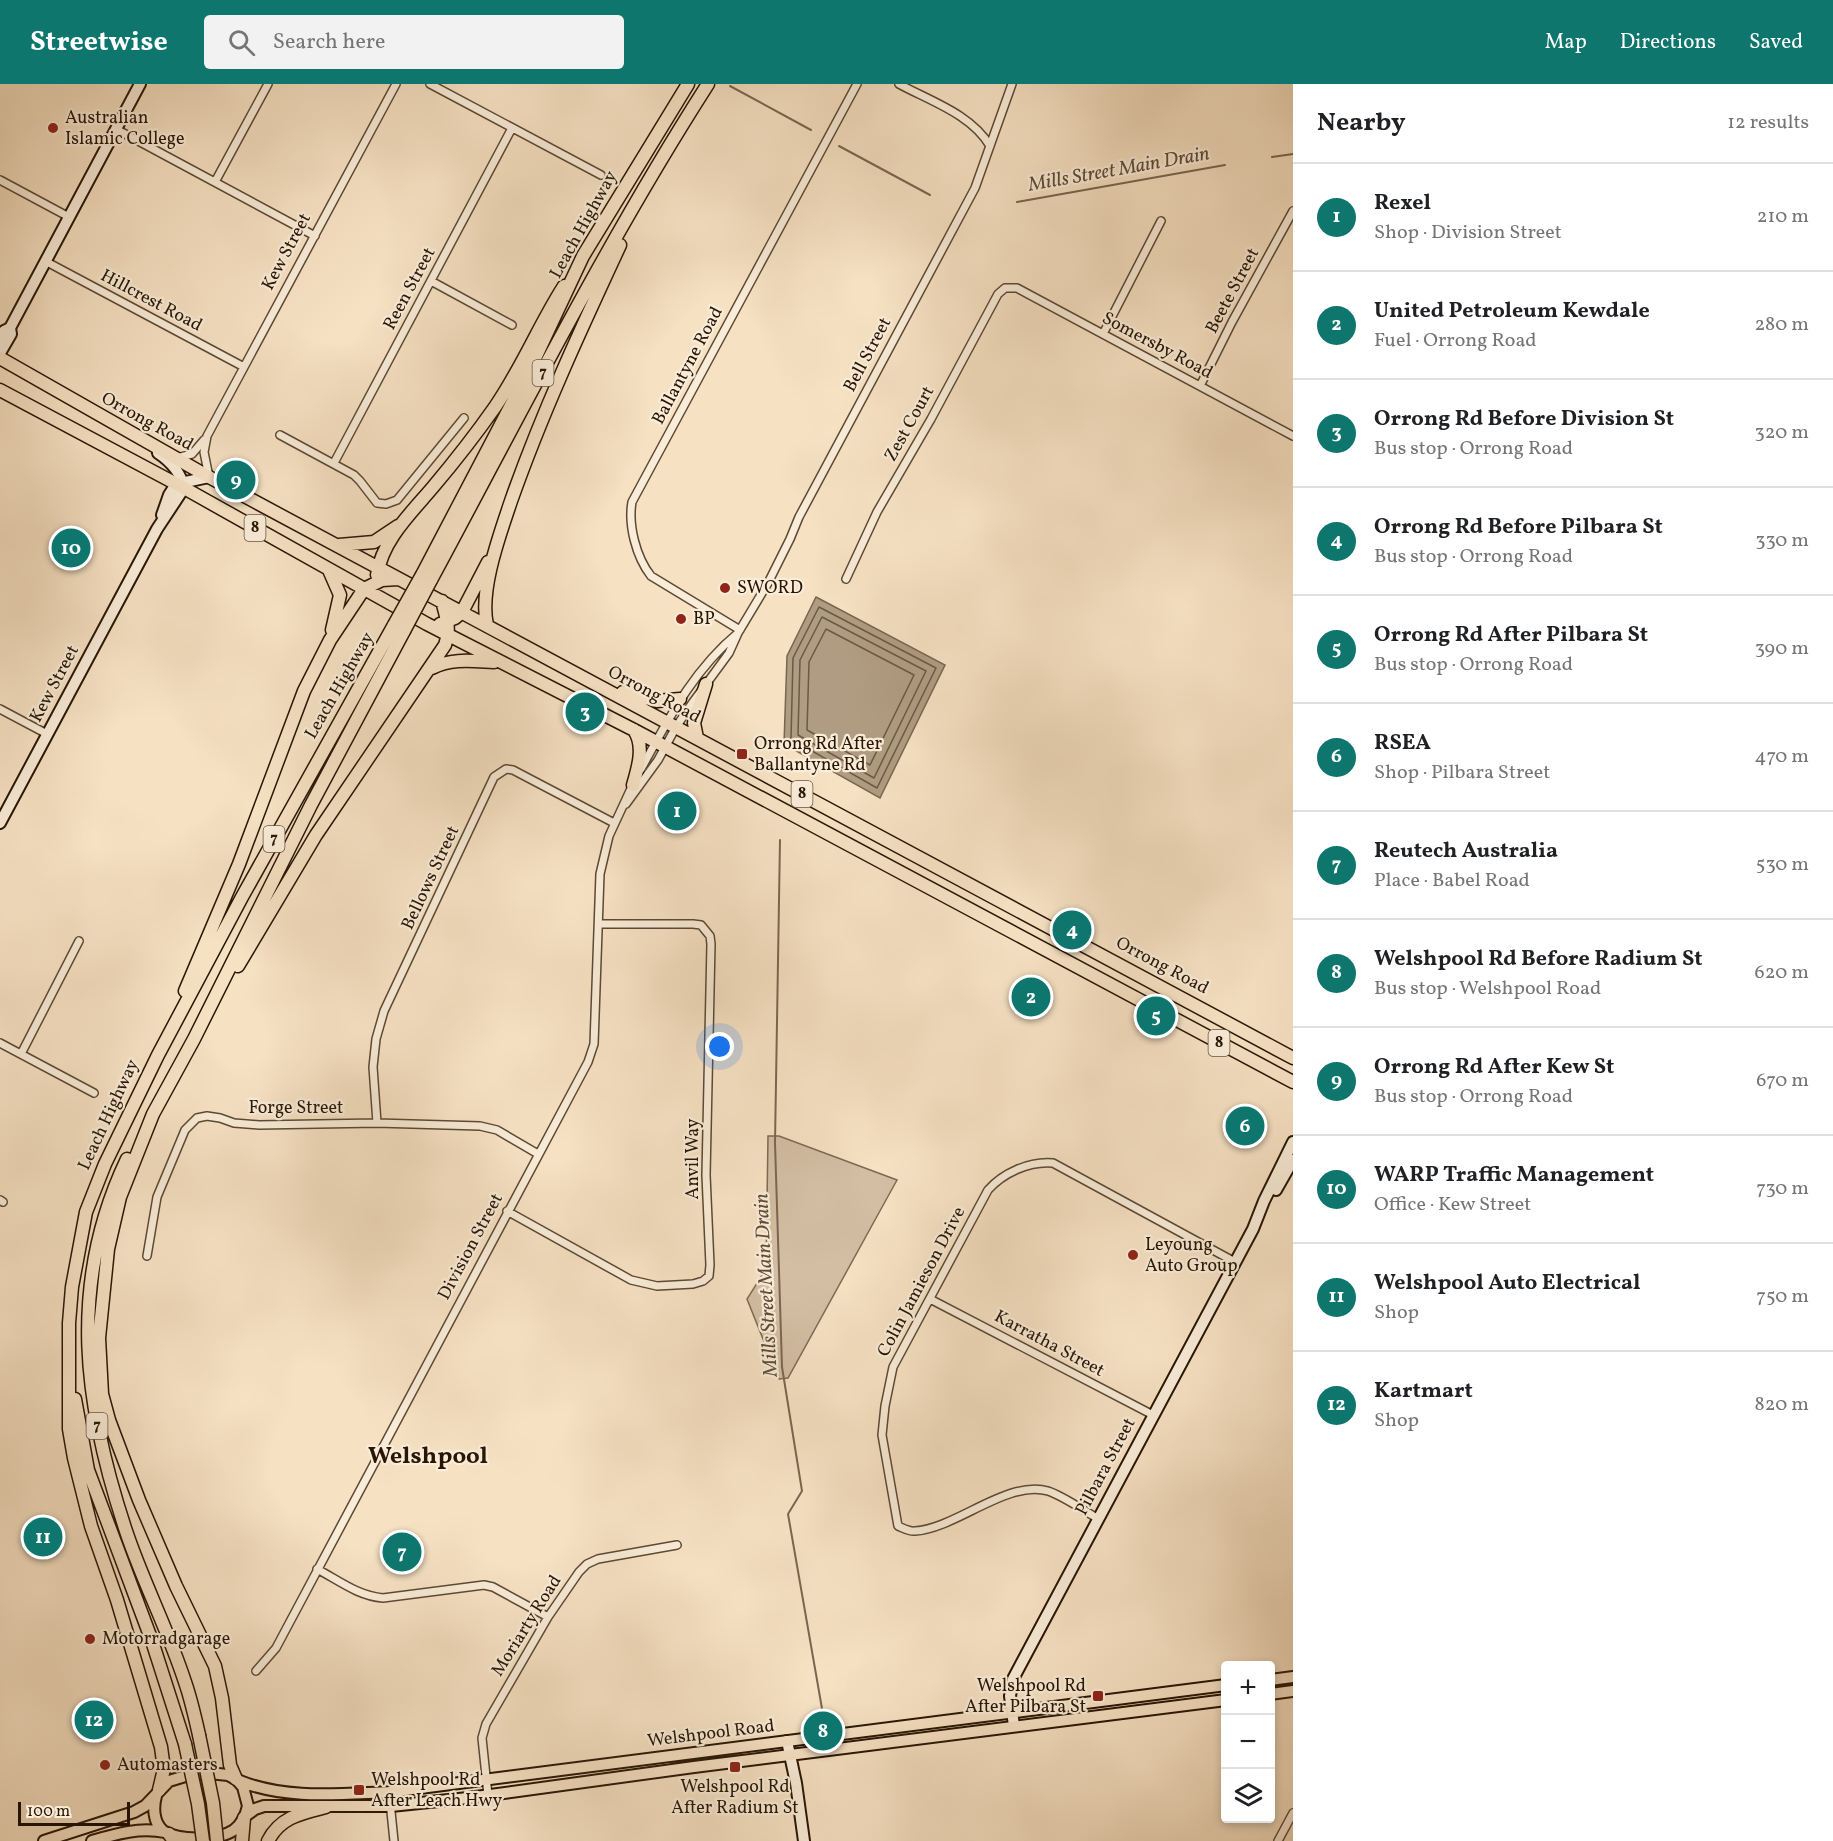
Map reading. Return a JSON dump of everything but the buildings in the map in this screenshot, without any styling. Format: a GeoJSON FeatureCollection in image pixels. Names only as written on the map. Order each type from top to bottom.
{"type":"FeatureCollection","features":[{"type":"Feature","properties":{"kind":"highway","name":"Leach Highway"},"geometry":{"type":"LineString","coordinates":[[427,578],[535,360],[583,256],[687,84]]}},
{"type":"Feature","properties":{"kind":"highway","name":"Leach Highway"},"geometry":{"type":"LineString","coordinates":[[69,1323],[72,1287],[86,1212],[105,1164],[158,1055],[242,897],[399,628],[656,167],[708,84]]}},
{"type":"Feature","properties":{"kind":"highway"},"geometry":{"type":"LineString","coordinates":[[427,624],[448,622],[462,612],[496,545],[527,456],[568,359],[656,167]]}},
{"type":"Feature","properties":{"kind":"highway"},"geometry":{"type":"LineString","coordinates":[[388,603],[377,581],[378,567],[402,523],[461,453],[496,406],[520,367],[554,302],[583,256]]}},
{"type":"Feature","properties":{"kind":"highway","name":"Orrong Road"},"geometry":{"type":"LineString","coordinates":[[0,358],[209,477],[1290,1054]]}},
{"type":"Feature","properties":{"kind":"highway","name":"8"},"geometry":{"type":"LineString","coordinates":[[1,390],[181,485],[427,624],[634,730],[1293,1082]]}},
{"type":"Feature","properties":{"kind":"highway"},"geometry":{"type":"LineString","coordinates":[[338,545],[374,542],[402,523]]}},
{"type":"Feature","properties":{"kind":"highway"},"geometry":{"type":"LineString","coordinates":[[487,625],[485,610],[496,545]]}},
{"type":"Feature","properties":{"kind":"highway"},"geometry":{"type":"LineString","coordinates":[[329,570],[340,596],[330,640]]}},
{"type":"Feature","properties":{"kind":"highway"},"geometry":{"type":"LineString","coordinates":[[158,1055],[239,864],[304,692],[330,640],[364,589],[377,581],[402,579]]}},
{"type":"Feature","properties":{"kind":"highway"},"geometry":{"type":"LineString","coordinates":[[194,1039],[316,835],[431,669],[449,635],[442,601]]}},
{"type":"Feature","properties":{"kind":"highway","name":"Leach Highway"},"geometry":{"type":"LineString","coordinates":[[153,1114],[194,1039],[399,628]]}},
{"type":"Feature","properties":{"kind":"highway"},"geometry":{"type":"LineString","coordinates":[[431,669],[442,663],[457,660],[499,662]]}},
{"type":"Feature","properties":{"kind":"highway"},"geometry":{"type":"LineString","coordinates":[[590,682],[657,702],[680,699]]}},
{"type":"Feature","properties":{"kind":"highway"},"geometry":{"type":"LineString","coordinates":[[697,738],[694,723],[706,684]]}},
{"type":"Feature","properties":{"kind":"highway"},"geometry":{"type":"LineString","coordinates":[[633,785],[640,757],[639,741],[634,730]]}},
{"type":"Feature","properties":{"kind":"highway","name":"7"},"geometry":{"type":"LineString","coordinates":[[153,1114],[134,1145],[116,1183],[103,1223],[92,1274],[87,1330],[90,1377],[97,1429],[110,1479],[128,1536],[185,1682],[213,1803],[217,1841]]}},
{"type":"Feature","properties":{"kind":"highway","name":"7"},"geometry":{"type":"LineString","coordinates":[[153,1114],[120,1197],[108,1250],[99,1338],[102,1394],[109,1420],[139,1500],[176,1586],[215,1666],[222,1698],[230,1765],[236,1779]]}},
{"type":"Feature","properties":{"kind":"highway","name":"7"},"geometry":{"type":"LineString","coordinates":[[69,1323],[74,1393],[88,1470],[152,1641],[185,1744],[198,1804],[203,1841]]}},
{"type":"Feature","properties":{"kind":"highway","name":"7"},"geometry":{"type":"LineString","coordinates":[[69,1323],[69,1429],[74,1458],[91,1526],[117,1600],[161,1746],[164,1769],[157,1793]]}},
{"type":"Feature","properties":{"kind":"highway"},"geometry":{"type":"LineString","coordinates":[[268,1841],[278,1827],[288,1819],[297,1814],[326,1807]]}},
{"type":"Feature","properties":{"kind":"highway"},"geometry":{"type":"LineString","coordinates":[[242,1841],[244,1818]]}},
{"type":"Feature","properties":{"kind":"main road"},"geometry":{"type":"LineString","coordinates":[[1275,1679],[1293,1677]]}},
{"type":"Feature","properties":{"kind":"main road","name":"Welshpool Road"},"geometry":{"type":"LineString","coordinates":[[236,1779],[262,1789],[302,1795],[389,1792],[1221,1686]]}},
{"type":"Feature","properties":{"kind":"main road"},"geometry":{"type":"LineString","coordinates":[[1275,1693],[1293,1691]]}},
{"type":"Feature","properties":{"kind":"main road","name":"Welshpool Road"},"geometry":{"type":"LineString","coordinates":[[244,1818],[255,1809],[264,1806],[391,1806],[468,1798],[1221,1701]]}},
{"type":"Feature","properties":{"kind":"main road"},"geometry":{"type":"LineString","coordinates":[[44,1841],[134,1812],[145,1806],[172,1779],[192,1774],[219,1773],[236,1779],[243,1787],[248,1803],[244,1818],[232,1832],[215,1837],[179,1838],[150,1829],[127,1831],[92,1841]]}},
{"type":"Feature","properties":{"kind":"main road"},"geometry":{"type":"LineString","coordinates":[[437,1787],[462,1790],[466,1792],[468,1798]]}},
{"type":"Feature","properties":{"kind":"main road"},"geometry":{"type":"LineString","coordinates":[[157,1793],[154,1814],[159,1826],[170,1836]]}},
{"type":"Feature","properties":{"kind":"street"},"geometry":{"type":"LineString","coordinates":[[0,339],[4,331],[10,328],[140,84]]}},
{"type":"Feature","properties":{"kind":"street"},"geometry":{"type":"LineString","coordinates":[[215,182],[268,84]]}},
{"type":"Feature","properties":{"kind":"street","name":"Kew Street"},"geometry":{"type":"LineString","coordinates":[[175,458],[192,454],[207,436],[396,84]]}},
{"type":"Feature","properties":{"kind":"street"},"geometry":{"type":"LineString","coordinates":[[430,84],[600,175]]}},
{"type":"Feature","properties":{"kind":"street","name":"Ballantyne Road"},"geometry":{"type":"LineString","coordinates":[[739,631],[651,576],[642,562],[635,540],[630,519],[632,502],[857,84]]}},
{"type":"Feature","properties":{"kind":"street"},"geometry":{"type":"LineString","coordinates":[[899,84],[970,122],[985,137],[990,146]]}},
{"type":"Feature","properties":{"kind":"street","name":"Bell Street"},"geometry":{"type":"LineString","coordinates":[[671,724],[729,653],[739,631],[768,583],[799,517],[975,188],[1012,84]]}},
{"type":"Feature","properties":{"kind":"street","name":"Reen Street"},"geometry":{"type":"LineString","coordinates":[[334,463],[512,128]]}},
{"type":"Feature","properties":{"kind":"street"},"geometry":{"type":"LineString","coordinates":[[116,129],[315,236]]}},
{"type":"Feature","properties":{"kind":"street"},"geometry":{"type":"LineString","coordinates":[[0,180],[69,217]]}},
{"type":"Feature","properties":{"kind":"street","name":"Beete Street"},"geometry":{"type":"LineString","coordinates":[[1200,386],[1293,211]]}},
{"type":"Feature","properties":{"kind":"street"},"geometry":{"type":"LineString","coordinates":[[1103,334],[1161,221]]}},
{"type":"Feature","properties":{"kind":"street","name":"Hillcrest Road"},"geometry":{"type":"LineString","coordinates":[[45,261],[244,367]]}},
{"type":"Feature","properties":{"kind":"street"},"geometry":{"type":"LineString","coordinates":[[431,281],[512,325]]}},
{"type":"Feature","properties":{"kind":"street","name":"Somersby Road"},"geometry":{"type":"LineString","coordinates":[[1005,288],[1017,288],[1293,436]]}},
{"type":"Feature","properties":{"kind":"street","name":"Zest Court"},"geometry":{"type":"LineString","coordinates":[[846,579],[877,512],[932,419],[998,294],[1005,288]]}},
{"type":"Feature","properties":{"kind":"street"},"geometry":{"type":"LineString","coordinates":[[0,352],[11,334],[10,328]]}},
{"type":"Feature","properties":{"kind":"street"},"geometry":{"type":"LineString","coordinates":[[280,435],[334,463],[360,481],[377,503],[386,504],[397,500],[464,418]]}},
{"type":"Feature","properties":{"kind":"street"},"geometry":{"type":"LineString","coordinates":[[112,423],[173,465],[181,485],[209,477]]}},
{"type":"Feature","properties":{"kind":"street","name":"Kew Street"},"geometry":{"type":"LineString","coordinates":[[207,436],[204,452],[209,477]]}},
{"type":"Feature","properties":{"kind":"street","name":"Kew Street"},"geometry":{"type":"LineString","coordinates":[[0,823],[157,529],[169,495],[181,485]]}},
{"type":"Feature","properties":{"kind":"street","name":"Bell Street"},"geometry":{"type":"LineString","coordinates":[[671,724],[680,699],[722,646],[739,631]]}},
{"type":"Feature","properties":{"kind":"street"},"geometry":{"type":"LineString","coordinates":[[0,709],[47,734]]}},
{"type":"Feature","properties":{"kind":"street"},"geometry":{"type":"LineString","coordinates":[[660,745],[671,724]]}},
{"type":"Feature","properties":{"kind":"street"},"geometry":{"type":"LineString","coordinates":[[660,745],[671,724]]}},
{"type":"Feature","properties":{"kind":"street","name":"Division Street"},"geometry":{"type":"LineString","coordinates":[[256,1671],[276,1648],[592,1053],[601,867],[614,823],[633,785],[660,745]]}},
{"type":"Feature","properties":{"kind":"street","name":"Division Street"},"geometry":{"type":"LineString","coordinates":[[621,810],[660,745]]}},
{"type":"Feature","properties":{"kind":"street","name":"Bellows Street"},"geometry":{"type":"LineString","coordinates":[[377,1123],[373,1066],[376,1039],[384,1011],[494,777],[506,769],[513,770],[614,823]]}},
{"type":"Feature","properties":{"kind":"street","name":"Anvil Way"},"geometry":{"type":"LineString","coordinates":[[507,1211],[631,1280],[657,1286],[693,1284],[709,1276],[706,1174],[711,1001],[710,936],[701,926],[693,924],[599,924]]}},
{"type":"Feature","properties":{"kind":"street"},"geometry":{"type":"LineString","coordinates":[[21,1054],[79,941]]}},
{"type":"Feature","properties":{"kind":"street"},"geometry":{"type":"LineString","coordinates":[[0,1042],[94,1093]]}},
{"type":"Feature","properties":{"kind":"street","name":"Forge Street"},"geometry":{"type":"LineString","coordinates":[[147,1256],[156,1197],[185,1130],[197,1118],[207,1116],[234,1123],[259,1125],[377,1123],[480,1126],[496,1130],[538,1154]]}},
{"type":"Feature","properties":{"kind":"street","name":"Pilbara Street"},"geometry":{"type":"LineString","coordinates":[[1253,1229],[1293,1142]]}},
{"type":"Feature","properties":{"kind":"street","name":"Pilbara Street"},"geometry":{"type":"LineString","coordinates":[[1014,1726],[1010,1696],[1013,1679],[1235,1262],[1293,1161]]}},
{"type":"Feature","properties":{"kind":"street","name":"Colin Jamieson Drive"},"geometry":{"type":"LineString","coordinates":[[1097,1518],[1047,1491],[1029,1491],[1011,1494],[933,1527],[914,1532],[898,1526],[882,1435],[893,1367],[988,1190],[998,1178],[1041,1162],[1053,1163],[1235,1262]]}},
{"type":"Feature","properties":{"kind":"street","name":"Karratha Street"},"geometry":{"type":"LineString","coordinates":[[930,1299],[1153,1415]]}},
{"type":"Feature","properties":{"kind":"street","name":"Moriarty Road"},"geometry":{"type":"LineString","coordinates":[[488,1795],[483,1730],[548,1617],[579,1572],[587,1563],[598,1559],[677,1545]]}},
{"type":"Feature","properties":{"kind":"street"},"geometry":{"type":"LineString","coordinates":[[317,1569],[364,1595],[372,1597],[383,1598],[484,1585],[493,1587],[548,1617]]}},
{"type":"Feature","properties":{"kind":"street"},"geometry":{"type":"LineString","coordinates":[[791,1740],[804,1841]]}},
{"type":"Feature","properties":{"kind":"street"},"geometry":{"type":"LineString","coordinates":[[389,1792],[394,1841]]}},
{"type":"Feature","properties":{"kind":"street"},"geometry":{"type":"LineString","coordinates":[[1278,1841],[1293,1813]]}},
{"type":"Feature","properties":{"kind":"shaded area"},"geometry":{"type":"Polygon","coordinates":[[[768,1136],[779,1136],[897,1180],[788,1378],[779,1379],[747,1299],[766,1269],[768,1136]]]}},
{"type":"Feature","properties":{"kind":"water"},"geometry":{"type":"Polygon","coordinates":[[[816,597],[945,665],[880,798],[784,744],[787,656],[816,597]]]}},
{"type":"Feature","properties":{"kind":"waterway","name":"Mills Street Main Drain"},"geometry":{"type":"LineString","coordinates":[[730,86],[811,130]]}},
{"type":"Feature","properties":{"kind":"waterway","name":"Mills Street Main Drain"},"geometry":{"type":"LineString","coordinates":[[839,146],[930,195]]}},
{"type":"Feature","properties":{"kind":"waterway"},"geometry":{"type":"LineString","coordinates":[[1272,157],[1293,154]]}},
{"type":"Feature","properties":{"kind":"waterway","name":"Mills Street Main Drain"},"geometry":{"type":"LineString","coordinates":[[1017,202],[1225,165]]}},
{"type":"Feature","properties":{"kind":"waterway","name":"Mills Street Main Drain"},"geometry":{"type":"LineString","coordinates":[[780,840],[775,1143],[782,1367],[802,1491],[788,1514],[824,1720]]}},
{"type":"Feature","properties":{"kind":"place","name":"Australian Islamic College"},"geometry":{"type":"Point","coordinates":[53,128]}},
{"type":"Feature","properties":{"kind":"place","name":"Orrong Rd After Kew St"},"geometry":{"type":"Point","coordinates":[236,480]}},
{"type":"Feature","properties":{"kind":"place","name":"WARP Traffic Management"},"geometry":{"type":"Point","coordinates":[71,548]}},
{"type":"Feature","properties":{"kind":"place","name":"SWORD"},"geometry":{"type":"Point","coordinates":[725,588]}},
{"type":"Feature","properties":{"kind":"place","name":"BP"},"geometry":{"type":"Point","coordinates":[681,619]}},
{"type":"Feature","properties":{"kind":"place","name":"Orrong Rd Before Division St"},"geometry":{"type":"Point","coordinates":[585,712]}},
{"type":"Feature","properties":{"kind":"place","name":"Orrong Rd After Ballantyne Rd"},"geometry":{"type":"Point","coordinates":[742,754]}},
{"type":"Feature","properties":{"kind":"place","name":"Rexel"},"geometry":{"type":"Point","coordinates":[677,811]}},
{"type":"Feature","properties":{"kind":"place","name":"Orrong Rd Before Pilbara St"},"geometry":{"type":"Point","coordinates":[1072,930]}},
{"type":"Feature","properties":{"kind":"place","name":"United Petroleum Kewdale"},"geometry":{"type":"Point","coordinates":[1031,997]}},
{"type":"Feature","properties":{"kind":"place","name":"Orrong Rd After Pilbara St"},"geometry":{"type":"Point","coordinates":[1156,1016]}},
{"type":"Feature","properties":{"kind":"place","name":"RSEA"},"geometry":{"type":"Point","coordinates":[1245,1126]}},
{"type":"Feature","properties":{"kind":"place","name":"Leyoung Auto Group"},"geometry":{"type":"Point","coordinates":[1133,1255]}},
{"type":"Feature","properties":{"kind":"place","name":"Welshpool Auto Electrical"},"geometry":{"type":"Point","coordinates":[43,1537]}},
{"type":"Feature","properties":{"kind":"place","name":"Reutech Australia"},"geometry":{"type":"Point","coordinates":[402,1552]}},
{"type":"Feature","properties":{"kind":"place","name":"Motorradgarage"},"geometry":{"type":"Point","coordinates":[90,1639]}},
{"type":"Feature","properties":{"kind":"place","name":"Welshpool Rd After Pilbara St"},"geometry":{"type":"Point","coordinates":[1098,1696]}},
{"type":"Feature","properties":{"kind":"place","name":"Kartmart"},"geometry":{"type":"Point","coordinates":[94,1720]}},
{"type":"Feature","properties":{"kind":"place","name":"Welshpool Rd Before Radium St"},"geometry":{"type":"Point","coordinates":[823,1731]}},
{"type":"Feature","properties":{"kind":"place","name":"Automasters"},"geometry":{"type":"Point","coordinates":[105,1765]}},
{"type":"Feature","properties":{"kind":"place","name":"Welshpool Rd After Radium St"},"geometry":{"type":"Point","coordinates":[735,1767]}},
{"type":"Feature","properties":{"kind":"place","name":"Welshpool Rd After Leach Hwy"},"geometry":{"type":"Point","coordinates":[359,1790]}},
{"type":"Feature","properties":{"kind":"district","name":"Welshpool"},"geometry":{"type":"Point","coordinates":[428,1457]}}]}
